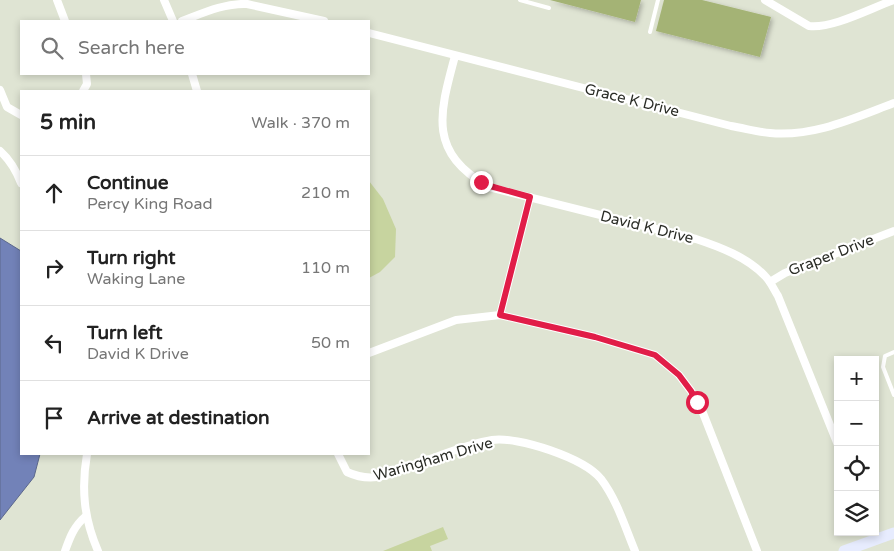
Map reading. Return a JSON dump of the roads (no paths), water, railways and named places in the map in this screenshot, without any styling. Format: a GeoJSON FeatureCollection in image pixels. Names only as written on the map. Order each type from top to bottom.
{"type":"FeatureCollection","features":[{"type":"Feature","properties":{"kind":"main road"},"geometry":{"type":"LineString","coordinates":[[879,535],[894,533]]}},
{"type":"Feature","properties":{"kind":"main road"},"geometry":{"type":"LineString","coordinates":[[844,551],[872,536]]}},
{"type":"Feature","properties":{"kind":"street"},"geometry":{"type":"LineString","coordinates":[[57,0],[65,20]]}},
{"type":"Feature","properties":{"kind":"street"},"geometry":{"type":"LineString","coordinates":[[164,0],[173,20]]}},
{"type":"Feature","properties":{"kind":"street"},"geometry":{"type":"LineString","coordinates":[[765,0],[809,26],[816,27],[838,22],[894,0]]}},
{"type":"Feature","properties":{"kind":"street"},"geometry":{"type":"LineString","coordinates":[[185,20],[224,6],[247,4],[319,20]]}},
{"type":"Feature","properties":{"kind":"street","name":"Grace K Drive"},"geometry":{"type":"LineString","coordinates":[[370,33],[731,126],[770,133],[806,132],[825,129],[894,103]]}},
{"type":"Feature","properties":{"kind":"street","name":"David K Drive"},"geometry":{"type":"LineString","coordinates":[[454,56],[441,115],[443,133],[448,147],[457,162],[472,177],[490,186],[696,239],[724,249],[748,262],[766,276],[785,309],[834,435]]}},
{"type":"Feature","properties":{"kind":"street"},"geometry":{"type":"LineString","coordinates":[[83,90],[87,84],[86,75]]}},
{"type":"Feature","properties":{"kind":"street"},"geometry":{"type":"LineString","coordinates":[[192,75],[197,90]]}},
{"type":"Feature","properties":{"kind":"street"},"geometry":{"type":"LineString","coordinates":[[0,90],[6,107],[20,114]]}},
{"type":"Feature","properties":{"kind":"street"},"geometry":{"type":"LineString","coordinates":[[0,151],[8,159],[20,180]]}},
{"type":"Feature","properties":{"kind":"street"},"geometry":{"type":"LineString","coordinates":[[500,315],[530,197]]}},
{"type":"Feature","properties":{"kind":"street","name":"Graper Drive"},"geometry":{"type":"LineString","coordinates":[[770,282],[785,273],[894,231]]}},
{"type":"Feature","properties":{"kind":"street"},"geometry":{"type":"LineString","coordinates":[[370,353],[456,320],[500,315],[595,337],[655,355],[670,367],[691,391],[703,413],[757,551]]}},
{"type":"Feature","properties":{"kind":"street","name":"Waringham Drive"},"geometry":{"type":"LineString","coordinates":[[338,455],[347,472],[364,479],[384,476],[478,443],[495,440],[513,441],[561,454],[589,468],[600,478],[612,495],[635,551]]}},
{"type":"Feature","properties":{"kind":"street"},"geometry":{"type":"LineString","coordinates":[[87,455],[84,485],[86,516],[98,551]]}},
{"type":"Feature","properties":{"kind":"street"},"geometry":{"type":"LineString","coordinates":[[65,551],[72,530],[86,516]]}},
{"type":"Feature","properties":{"kind":"lane"},"geometry":{"type":"LineString","coordinates":[[520,0],[549,8]]}},
{"type":"Feature","properties":{"kind":"lane"},"geometry":{"type":"LineString","coordinates":[[650,32],[658,0]]}},
{"type":"Feature","properties":{"kind":"lane"},"geometry":{"type":"LineString","coordinates":[[894,352],[885,356],[883,367],[894,395]]}},
{"type":"Feature","properties":{"kind":"water"},"geometry":{"type":"Polygon","coordinates":[[[0,238],[20,250],[20,455],[40,455],[34,477],[0,520],[0,238]]]}}]}
